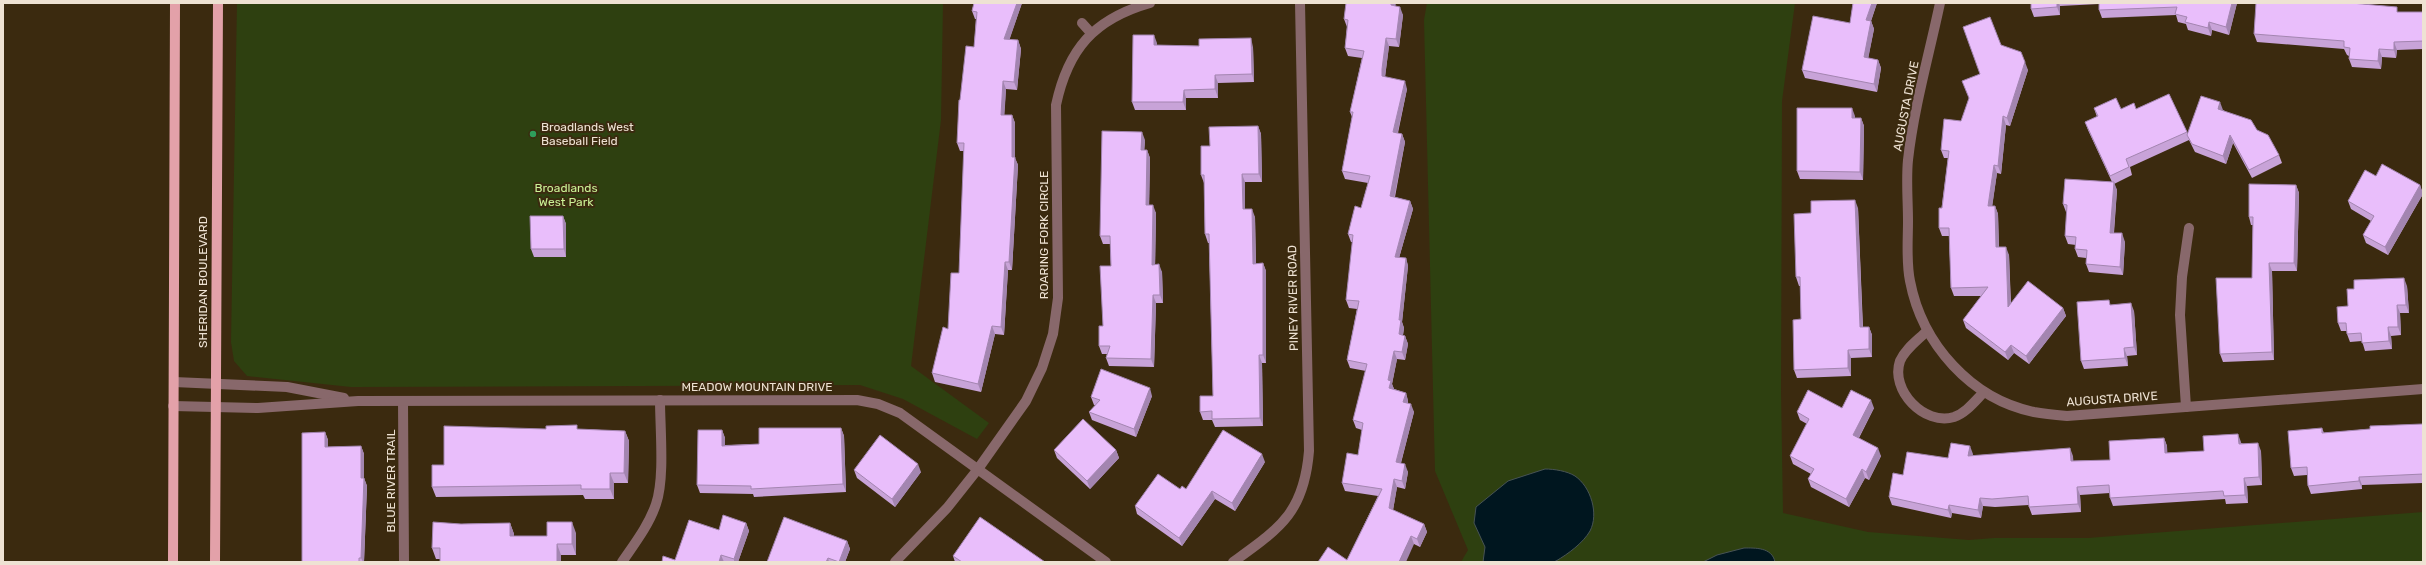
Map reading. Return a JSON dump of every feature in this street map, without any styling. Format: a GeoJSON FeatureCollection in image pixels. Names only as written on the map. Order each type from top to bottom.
{"type":"FeatureCollection","features":[{"type":"Feature","properties":{"kind":"main road"},"geometry":{"type":"LineString","coordinates":[[173,562],[175,3]]}},
{"type":"Feature","properties":{"kind":"main road","name":"SHERIDAN BOULEVARD"},"geometry":{"type":"LineString","coordinates":[[215,562],[218,3]]}},
{"type":"Feature","properties":{"kind":"street","name":"ROARING FORK CIRCLE"},"geometry":{"type":"LineString","coordinates":[[895,562],[946,508],[978,469],[1026,401],[1042,368],[1053,334],[1059,278],[1056,105],[1061,79],[1072,56],[1092,33],[1108,20],[1127,10],[1150,3]]}},
{"type":"Feature","properties":{"kind":"street","name":"PINEY RIVER ROAD"},"geometry":{"type":"LineString","coordinates":[[1233,562],[1275,532],[1288,517],[1300,496],[1308,473],[1309,451],[1300,3]]}},
{"type":"Feature","properties":{"kind":"street","name":"AUGUSTA DRIVE"},"geometry":{"type":"LineString","coordinates":[[1940,3],[1913,124],[1908,162],[1910,281],[1917,308],[1927,331],[1942,355],[1984,392],[2007,403],[2034,412],[2067,416],[2423,389]]}},
{"type":"Feature","properties":{"kind":"street"},"geometry":{"type":"LineString","coordinates":[[1082,23],[1092,33]]}},
{"type":"Feature","properties":{"kind":"street"},"geometry":{"type":"LineString","coordinates":[[2186,407],[2180,315],[2182,277],[2190,228]]}},
{"type":"Feature","properties":{"kind":"street"},"geometry":{"type":"LineString","coordinates":[[1927,331],[1906,351],[1900,361],[1899,376],[1902,389],[1910,403],[1923,413],[1937,418],[1952,418],[1961,414],[1984,392]]}},
{"type":"Feature","properties":{"kind":"street","name":"MEADOW MOUNTAIN DRIVE"},"geometry":{"type":"LineString","coordinates":[[174,382],[287,387],[358,401]]}},
{"type":"Feature","properties":{"kind":"street"},"geometry":{"type":"LineString","coordinates":[[622,562],[649,522],[657,502],[660,480],[660,400]]}},
{"type":"Feature","properties":{"kind":"street","name":"MEADOW MOUNTAIN DRIVE"},"geometry":{"type":"LineString","coordinates":[[173,406],[258,408],[358,401],[857,400],[878,404],[900,413],[1106,562]]}},
{"type":"Feature","properties":{"kind":"street","name":"BLUE RIVER TRAIL"},"geometry":{"type":"LineString","coordinates":[[403,401],[404,562]]}},
{"type":"Feature","properties":{"kind":"green space","name":"Broadlands West Park"},"geometry":{"type":"Polygon","coordinates":[[[237,3],[943,3],[941,120],[911,366],[989,423],[977,439],[903,399],[860,385],[351,387],[247,376],[234,361],[231,342],[237,3]]]}},
{"type":"Feature","properties":{"kind":"green space"},"geometry":{"type":"Polygon","coordinates":[[[1427,3],[1795,3],[1782,101],[1781,391],[1783,513],[1868,532],[1969,540],[1994,538],[2088,538],[2423,512],[2423,562],[1461,562],[1468,550],[1435,471],[1424,20],[1427,3]]]}},
{"type":"Feature","properties":{"kind":"water"},"geometry":{"type":"Polygon","coordinates":[[[1545,469],[1552,469],[1572,474],[1581,481],[1592,501],[1594,517],[1590,531],[1575,548],[1556,561],[1533,563],[1483,562],[1485,547],[1474,523],[1476,507],[1508,481],[1545,469]]]}},
{"type":"Feature","properties":{"kind":"water"},"geometry":{"type":"Polygon","coordinates":[[[1744,548],[1758,548],[1767,551],[1773,557],[1775,562],[1703,562],[1717,555],[1744,548]]]}},
{"type":"Feature","properties":{"kind":"building"},"geometry":{"type":"Polygon","coordinates":[[[974,3],[1017,3],[1004,39],[1018,40],[1014,82],[1003,81],[1001,115],[1012,115],[1012,157],[1015,157],[1009,262],[1005,262],[1001,327],[992,326],[978,384],[932,373],[943,327],[948,329],[951,273],[959,273],[964,143],[957,143],[959,100],[966,46],[974,47],[977,12],[972,11],[974,3]]]}},
{"type":"Feature","properties":{"kind":"building"},"geometry":{"type":"Polygon","coordinates":[[[1346,3],[1391,3],[1391,5],[1400,7],[1396,39],[1386,38],[1382,76],[1405,81],[1393,132],[1402,134],[1390,196],[1410,201],[1395,257],[1406,258],[1399,320],[1401,320],[1399,334],[1405,336],[1402,352],[1394,351],[1388,380],[1391,381],[1389,388],[1406,393],[1403,402],[1411,404],[1396,462],[1405,464],[1402,481],[1394,479],[1389,508],[1424,524],[1417,539],[1411,536],[1399,562],[1318,562],[1328,547],[1347,560],[1382,489],[1342,483],[1347,453],[1358,455],[1363,423],[1353,420],[1367,364],[1347,360],[1359,301],[1346,300],[1353,235],[1348,234],[1355,206],[1361,208],[1370,176],[1342,171],[1353,112],[1350,112],[1364,51],[1345,48],[1348,20],[1344,19],[1346,3]]]}},
{"type":"Feature","properties":{"kind":"building"},"geometry":{"type":"Polygon","coordinates":[[[1853,3],[1872,3],[1866,20],[1871,21],[1864,57],[1878,60],[1874,84],[1802,70],[1813,16],[1850,23],[1853,3]]]}},
{"type":"Feature","properties":{"kind":"building"},"geometry":{"type":"Polygon","coordinates":[[[2031,3],[2057,3],[2057,7],[2031,9],[2031,3]]]}},
{"type":"Feature","properties":{"kind":"building"},"geometry":{"type":"Polygon","coordinates":[[[2099,3],[2232,3],[2226,27],[2209,22],[2208,28],[2185,22],[2187,17],[2175,14],[2177,7],[2099,10],[2099,3]]]}},
{"type":"Feature","properties":{"kind":"building"},"geometry":{"type":"Polygon","coordinates":[[[2256,3],[2351,3],[2397,7],[2397,12],[2423,12],[2423,41],[2394,42],[2394,50],[2379,49],[2378,61],[2349,59],[2350,48],[2344,47],[2344,41],[2254,34],[2256,3]]]}},
{"type":"Feature","properties":{"kind":"building"},"geometry":{"type":"Polygon","coordinates":[[[1990,17],[2001,45],[2021,52],[2025,62],[2007,118],[2003,116],[1998,166],[1994,165],[1988,206],[1995,206],[1996,247],[2006,247],[2008,307],[2028,281],[2063,308],[2026,356],[2011,345],[2005,352],[1963,320],[1988,287],[1951,288],[1949,228],[1939,228],[1939,208],[1942,208],[1949,151],[1941,150],[1944,119],[1961,121],[1969,98],[1962,81],[1980,74],[1963,27],[1990,17]]]}},
{"type":"Feature","properties":{"kind":"building"},"geometry":{"type":"Polygon","coordinates":[[[1133,35],[1154,35],[1154,45],[1199,46],[1199,39],[1251,38],[1252,74],[1215,75],[1215,89],[1184,90],[1183,102],[1132,102],[1133,35]]]}},
{"type":"Feature","properties":{"kind":"building"},"geometry":{"type":"Polygon","coordinates":[[[2169,94],[2187,132],[2126,159],[2129,167],[2110,176],[2085,122],[2098,116],[2094,108],[2116,98],[2121,109],[2134,103],[2136,109],[2169,94]]]}},
{"type":"Feature","properties":{"kind":"building"},"geometry":{"type":"Polygon","coordinates":[[[2201,96],[2220,102],[2218,109],[2251,120],[2257,130],[2268,135],[2279,155],[2249,170],[2230,135],[2223,156],[2192,144],[2187,135],[2201,96]]]}},
{"type":"Feature","properties":{"kind":"building"},"geometry":{"type":"Polygon","coordinates":[[[1797,108],[1852,108],[1852,118],[1861,118],[1860,172],[1797,171],[1797,108]]]}},
{"type":"Feature","properties":{"kind":"building"},"geometry":{"type":"Polygon","coordinates":[[[1258,126],[1259,174],[1242,174],[1243,209],[1252,209],[1253,264],[1263,263],[1263,355],[1259,355],[1260,418],[1212,419],[1212,411],[1200,412],[1200,396],[1213,396],[1209,234],[1205,234],[1204,175],[1201,175],[1201,146],[1210,146],[1209,127],[1258,126]]]}},
{"type":"Feature","properties":{"kind":"building"},"geometry":{"type":"Polygon","coordinates":[[[1102,131],[1142,132],[1141,150],[1147,150],[1146,205],[1153,205],[1152,265],[1159,264],[1160,295],[1153,295],[1151,359],[1106,358],[1110,346],[1099,346],[1099,326],[1103,326],[1100,266],[1111,266],[1110,236],[1100,236],[1102,131]]]}},
{"type":"Feature","properties":{"kind":"building"},"geometry":{"type":"Polygon","coordinates":[[[2382,164],[2420,185],[2385,247],[2363,235],[2374,216],[2348,201],[2365,170],[2376,176],[2382,164]]]}},
{"type":"Feature","properties":{"kind":"building"},"geometry":{"type":"Polygon","coordinates":[[[2065,179],[2114,182],[2110,233],[2122,233],[2120,267],[2086,264],[2087,250],[2075,249],[2076,237],[2065,236],[2067,205],[2063,204],[2065,179]]]}},
{"type":"Feature","properties":{"kind":"building"},"geometry":{"type":"Polygon","coordinates":[[[2249,184],[2296,185],[2294,263],[2269,263],[2272,352],[2220,354],[2216,278],[2252,278],[2253,217],[2249,217],[2249,184]]]}},
{"type":"Feature","properties":{"kind":"building"},"geometry":{"type":"Polygon","coordinates":[[[1855,200],[1860,327],[1869,327],[1869,349],[1848,350],[1848,368],[1794,370],[1793,320],[1801,319],[1800,277],[1796,277],[1794,214],[1811,213],[1811,201],[1855,200]]]}},
{"type":"Feature","properties":{"kind":"building"},"geometry":{"type":"Polygon","coordinates":[[[530,216],[563,216],[564,249],[531,249],[530,216]]]}},
{"type":"Feature","properties":{"kind":"building"},"geometry":{"type":"Polygon","coordinates":[[[2404,278],[2406,305],[2397,305],[2398,327],[2388,327],[2389,341],[2362,343],[2361,333],[2347,334],[2346,323],[2338,323],[2337,307],[2348,306],[2347,289],[2354,289],[2354,280],[2404,278]]]}},
{"type":"Feature","properties":{"kind":"building"},"geometry":{"type":"Polygon","coordinates":[[[2109,300],[2110,305],[2131,303],[2134,347],[2124,348],[2125,358],[2081,361],[2077,302],[2109,300]]]}},
{"type":"Feature","properties":{"kind":"building"},"geometry":{"type":"Polygon","coordinates":[[[1101,369],[1150,388],[1134,429],[1089,412],[1100,400],[1091,397],[1101,369]]]}},
{"type":"Feature","properties":{"kind":"building"},"geometry":{"type":"Polygon","coordinates":[[[1808,390],[1842,408],[1851,390],[1871,400],[1853,435],[1878,448],[1866,472],[1862,469],[1846,499],[1808,479],[1814,469],[1790,456],[1809,419],[1797,412],[1808,390]]]}},
{"type":"Feature","properties":{"kind":"building"},"geometry":{"type":"Polygon","coordinates":[[[1083,419],[1116,450],[1087,481],[1054,450],[1083,419]]]}},
{"type":"Feature","properties":{"kind":"building"},"geometry":{"type":"Polygon","coordinates":[[[2423,424],[2423,474],[2359,477],[2359,481],[2308,486],[2307,467],[2291,468],[2288,431],[2322,428],[2322,433],[2370,429],[2370,426],[2423,424]]]}},
{"type":"Feature","properties":{"kind":"building"},"geometry":{"type":"Polygon","coordinates":[[[577,425],[577,429],[625,431],[624,473],[610,473],[610,489],[581,489],[581,485],[432,487],[432,465],[444,465],[444,426],[546,429],[546,426],[577,425]]]}},
{"type":"Feature","properties":{"kind":"building"},"geometry":{"type":"Polygon","coordinates":[[[759,428],[841,428],[843,484],[751,489],[751,486],[697,485],[698,430],[722,430],[722,446],[759,444],[759,428]]]}},
{"type":"Feature","properties":{"kind":"building"},"geometry":{"type":"Polygon","coordinates":[[[1223,430],[1262,454],[1232,503],[1212,491],[1179,538],[1135,506],[1158,474],[1180,489],[1182,486],[1186,489],[1223,430]]]}},
{"type":"Feature","properties":{"kind":"building"},"geometry":{"type":"Polygon","coordinates":[[[325,432],[325,447],[361,446],[361,478],[364,478],[361,558],[359,558],[359,562],[302,562],[302,433],[325,432]]]}},
{"type":"Feature","properties":{"kind":"building"},"geometry":{"type":"Polygon","coordinates":[[[2238,434],[2239,444],[2258,443],[2259,477],[2244,478],[2245,495],[2224,496],[2223,491],[2110,498],[2109,485],[2077,487],[2078,504],[2029,507],[2028,496],[1992,499],[1980,498],[1978,510],[1949,505],[1948,510],[1889,497],[1893,473],[1903,475],[1907,452],[1948,458],[1951,443],[1970,446],[1968,456],[2070,448],[2071,461],[2110,460],[2109,441],[2164,438],[2165,453],[2204,451],[2203,436],[2238,434]]]}},
{"type":"Feature","properties":{"kind":"building"},"geometry":{"type":"Polygon","coordinates":[[[880,435],[918,464],[892,499],[854,470],[880,435]]]}},
{"type":"Feature","properties":{"kind":"building"},"geometry":{"type":"Polygon","coordinates":[[[723,515],[746,523],[734,559],[721,555],[719,562],[662,562],[663,556],[675,560],[689,520],[719,530],[723,515]]]}},
{"type":"Feature","properties":{"kind":"building"},"geometry":{"type":"Polygon","coordinates":[[[784,517],[847,541],[839,562],[828,558],[826,562],[767,562],[784,517]]]}},
{"type":"Feature","properties":{"kind":"building"},"geometry":{"type":"Polygon","coordinates":[[[980,517],[1045,562],[962,562],[953,556],[980,517]]]}},
{"type":"Feature","properties":{"kind":"building"},"geometry":{"type":"Polygon","coordinates":[[[433,522],[461,524],[510,523],[510,536],[547,536],[547,522],[572,522],[572,544],[557,544],[557,562],[440,562],[440,548],[432,548],[433,522]]]}},
{"type":"Feature","properties":{"kind":"place","name":"Broadlands West Baseball Field"},"geometry":{"type":"Point","coordinates":[533,134]}}]}
